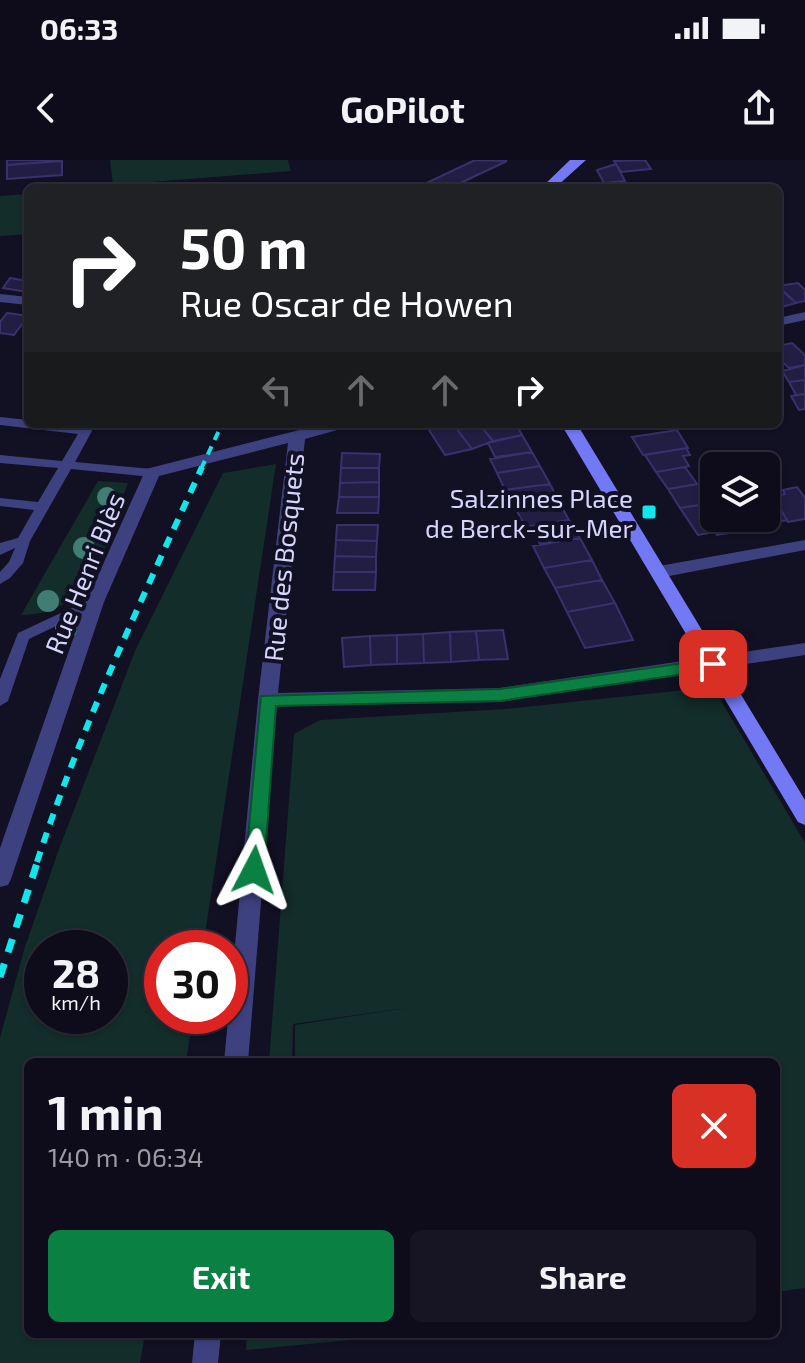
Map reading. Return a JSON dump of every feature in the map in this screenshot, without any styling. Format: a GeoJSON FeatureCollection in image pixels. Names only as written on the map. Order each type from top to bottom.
{"type":"FeatureCollection","features":[{"type":"Feature","properties":{"kind":"main road"},"geometry":{"type":"LineString","coordinates":[[552,184],[579,160]]}},
{"type":"Feature","properties":{"kind":"main road"},"geometry":{"type":"LineString","coordinates":[[571,428],[805,817]]}},
{"type":"Feature","properties":{"kind":"street"},"geometry":{"type":"LineString","coordinates":[[0,298],[24,301]]}},
{"type":"Feature","properties":{"kind":"street"},"geometry":{"type":"LineString","coordinates":[[782,321],[805,316]]}},
{"type":"Feature","properties":{"kind":"street","name":"Rue Henri Blès"},"geometry":{"type":"LineString","coordinates":[[0,879],[95,602],[152,473],[290,430]]}},
{"type":"Feature","properties":{"kind":"street","name":"Rue des Bosquets"},"geometry":{"type":"LineString","coordinates":[[236,1058],[290,430]]}},
{"type":"Feature","properties":{"kind":"street"},"geometry":{"type":"LineString","coordinates":[[659,572],[805,545]]}},
{"type":"Feature","properties":{"kind":"street"},"geometry":{"type":"LineString","coordinates":[[268,700],[500,695],[805,649]]}},
{"type":"Feature","properties":{"kind":"street"},"geometry":{"type":"LineString","coordinates":[[205,1363],[208,1338]]}},
{"type":"Feature","properties":{"kind":"lane"},"geometry":{"type":"LineString","coordinates":[[0,421],[24,424]]}},
{"type":"Feature","properties":{"kind":"lane"},"geometry":{"type":"LineString","coordinates":[[0,579],[13,569],[20,557],[23,541],[86,431],[60,428]]}},
{"type":"Feature","properties":{"kind":"lane"},"geometry":{"type":"LineString","coordinates":[[0,459],[152,473]]}},
{"type":"Feature","properties":{"kind":"lane"},"geometry":{"type":"LineString","coordinates":[[0,502],[43,507]]}},
{"type":"Feature","properties":{"kind":"lane"},"geometry":{"type":"LineString","coordinates":[[1,548],[23,541]]}},
{"type":"Feature","properties":{"kind":"lane"},"geometry":{"type":"LineString","coordinates":[[0,701],[23,636],[95,602]]}},
{"type":"Feature","properties":{"kind":"green space"},"geometry":{"type":"Polygon","coordinates":[[[110,160],[288,160],[291,171],[126,184],[113,184],[110,160]]]}},
{"type":"Feature","properties":{"kind":"green space"},"geometry":{"type":"Polygon","coordinates":[[[24,194],[24,234],[0,236],[0,196],[24,194]]]}},
{"type":"Feature","properties":{"kind":"green space"},"geometry":{"type":"Polygon","coordinates":[[[276,464],[206,930],[144,930],[144,1034],[190,1034],[187,1058],[24,1058],[24,1338],[144,1338],[140,1363],[0,1363],[0,1038],[24,950],[24,1034],[128,1034],[128,930],[31,930],[135,651],[223,473],[276,464]]]}},
{"type":"Feature","properties":{"kind":"green space"},"geometry":{"type":"Polygon","coordinates":[[[98,481],[128,483],[95,570],[67,602],[47,612],[21,615],[98,481]]]}},
{"type":"Feature","properties":{"kind":"green space"},"geometry":{"type":"Polygon","coordinates":[[[713,687],[805,843],[805,1288],[780,1291],[780,1058],[295,1058],[295,1025],[412,1007],[293,1024],[292,1058],[269,1058],[294,734],[320,720],[505,709],[713,687]]]}},
{"type":"Feature","properties":{"kind":"green space"},"geometry":{"type":"Polygon","coordinates":[[[247,1338],[370,1338],[246,1350],[247,1338]]]}},
{"type":"Feature","properties":{"kind":"building"},"geometry":{"type":"Polygon","coordinates":[[[7,160],[59,160],[59,161],[7,165],[7,160]]]}},
{"type":"Feature","properties":{"kind":"building"},"geometry":{"type":"Polygon","coordinates":[[[475,160],[507,161],[458,184],[424,184],[475,160]]]}},
{"type":"Feature","properties":{"kind":"building"},"geometry":{"type":"Polygon","coordinates":[[[645,160],[651,169],[621,172],[614,161],[645,160]]]}},
{"type":"Feature","properties":{"kind":"building"},"geometry":{"type":"Polygon","coordinates":[[[62,161],[62,175],[7,179],[7,165],[62,161]]]}},
{"type":"Feature","properties":{"kind":"building"},"geometry":{"type":"Polygon","coordinates":[[[616,164],[625,181],[604,183],[597,170],[616,164]]]}},
{"type":"Feature","properties":{"kind":"building"},"geometry":{"type":"Polygon","coordinates":[[[10,278],[24,280],[24,291],[3,288],[10,278]]]}},
{"type":"Feature","properties":{"kind":"building"},"geometry":{"type":"Polygon","coordinates":[[[798,283],[805,290],[805,301],[796,303],[782,290],[782,285],[798,283]]]}},
{"type":"Feature","properties":{"kind":"building"},"geometry":{"type":"Polygon","coordinates":[[[782,291],[796,303],[782,307],[782,291]]]}},
{"type":"Feature","properties":{"kind":"building"},"geometry":{"type":"Polygon","coordinates":[[[7,313],[24,315],[24,321],[14,335],[0,333],[0,322],[7,313]]]}},
{"type":"Feature","properties":{"kind":"building"},"geometry":{"type":"Polygon","coordinates":[[[792,343],[805,355],[805,365],[789,368],[782,362],[782,345],[792,343]]]}},
{"type":"Feature","properties":{"kind":"building"},"geometry":{"type":"Polygon","coordinates":[[[805,365],[805,380],[789,382],[782,371],[805,365]]]}},
{"type":"Feature","properties":{"kind":"building"},"geometry":{"type":"Polygon","coordinates":[[[805,380],[805,394],[796,395],[789,382],[805,380]]]}},
{"type":"Feature","properties":{"kind":"building"},"geometry":{"type":"Polygon","coordinates":[[[805,394],[805,409],[799,410],[791,396],[805,394]]]}},
{"type":"Feature","properties":{"kind":"building"},"geometry":{"type":"Polygon","coordinates":[[[456,428],[472,449],[445,455],[429,430],[456,428]]]}},
{"type":"Feature","properties":{"kind":"building"},"geometry":{"type":"Polygon","coordinates":[[[456,428],[482,428],[493,441],[472,449],[456,428]]]}},
{"type":"Feature","properties":{"kind":"building"},"geometry":{"type":"Polygon","coordinates":[[[482,428],[518,428],[522,435],[493,441],[482,428]]]}},
{"type":"Feature","properties":{"kind":"building"},"geometry":{"type":"Polygon","coordinates":[[[677,430],[688,448],[643,455],[632,437],[677,430]]]}},
{"type":"Feature","properties":{"kind":"building"},"geometry":{"type":"Polygon","coordinates":[[[522,435],[532,452],[495,457],[488,443],[522,435]]]}},
{"type":"Feature","properties":{"kind":"building"},"geometry":{"type":"Polygon","coordinates":[[[686,448],[690,455],[683,456],[689,466],[656,472],[645,455],[686,448]]]}},
{"type":"Feature","properties":{"kind":"building"},"geometry":{"type":"Polygon","coordinates":[[[532,452],[540,466],[497,473],[490,459],[532,452]]]}},
{"type":"Feature","properties":{"kind":"building"},"geometry":{"type":"Polygon","coordinates":[[[342,453],[380,454],[379,468],[341,468],[342,453]]]}},
{"type":"Feature","properties":{"kind":"building"},"geometry":{"type":"Polygon","coordinates":[[[540,466],[550,484],[505,490],[497,473],[540,466]]]}},
{"type":"Feature","properties":{"kind":"building"},"geometry":{"type":"Polygon","coordinates":[[[685,467],[697,484],[668,489],[656,472],[685,467]]]}},
{"type":"Feature","properties":{"kind":"building"},"geometry":{"type":"Polygon","coordinates":[[[341,468],[379,468],[379,482],[340,483],[341,468]]]}},
{"type":"Feature","properties":{"kind":"building"},"geometry":{"type":"Polygon","coordinates":[[[379,482],[379,497],[339,497],[340,483],[379,482]]]}},
{"type":"Feature","properties":{"kind":"building"},"geometry":{"type":"Polygon","coordinates":[[[550,484],[559,502],[522,507],[516,497],[509,498],[505,490],[550,484]]]}},
{"type":"Feature","properties":{"kind":"building"},"geometry":{"type":"Polygon","coordinates":[[[700,484],[700,505],[680,508],[668,489],[700,484]]]}},
{"type":"Feature","properties":{"kind":"building"},"geometry":{"type":"Polygon","coordinates":[[[797,487],[805,498],[805,519],[788,522],[780,508],[780,495],[785,494],[783,490],[797,487]]]}},
{"type":"Feature","properties":{"kind":"building"},"geometry":{"type":"Polygon","coordinates":[[[339,497],[379,497],[378,513],[337,513],[339,497]]]}},
{"type":"Feature","properties":{"kind":"building"},"geometry":{"type":"Polygon","coordinates":[[[559,502],[569,520],[525,527],[516,509],[559,502]]]}},
{"type":"Feature","properties":{"kind":"building"},"geometry":{"type":"Polygon","coordinates":[[[700,505],[700,532],[715,532],[698,535],[680,508],[700,505]]]}},
{"type":"Feature","properties":{"kind":"building"},"geometry":{"type":"Polygon","coordinates":[[[780,508],[787,520],[780,521],[780,508]]]}},
{"type":"Feature","properties":{"kind":"building"},"geometry":{"type":"Polygon","coordinates":[[[569,520],[580,538],[540,544],[530,527],[569,520]]]}},
{"type":"Feature","properties":{"kind":"building"},"geometry":{"type":"Polygon","coordinates":[[[337,525],[378,525],[377,541],[336,540],[337,525]]]}},
{"type":"Feature","properties":{"kind":"building"},"geometry":{"type":"Polygon","coordinates":[[[580,538],[592,560],[544,568],[533,546],[580,538]]]}},
{"type":"Feature","properties":{"kind":"building"},"geometry":{"type":"Polygon","coordinates":[[[336,540],[377,541],[376,557],[335,556],[336,540]]]}},
{"type":"Feature","properties":{"kind":"building"},"geometry":{"type":"Polygon","coordinates":[[[335,556],[376,557],[376,572],[334,572],[335,556]]]}},
{"type":"Feature","properties":{"kind":"building"},"geometry":{"type":"Polygon","coordinates":[[[592,560],[602,580],[555,588],[544,568],[592,560]]]}},
{"type":"Feature","properties":{"kind":"building"},"geometry":{"type":"Polygon","coordinates":[[[334,572],[376,572],[375,590],[333,590],[334,572]]]}},
{"type":"Feature","properties":{"kind":"building"},"geometry":{"type":"Polygon","coordinates":[[[602,580],[615,603],[567,612],[555,588],[602,580]]]}},
{"type":"Feature","properties":{"kind":"building"},"geometry":{"type":"Polygon","coordinates":[[[615,603],[633,640],[585,648],[567,612],[615,603]]]}},
{"type":"Feature","properties":{"kind":"building"},"geometry":{"type":"Polygon","coordinates":[[[503,630],[508,659],[479,660],[476,631],[503,630]]]}},
{"type":"Feature","properties":{"kind":"building"},"geometry":{"type":"Polygon","coordinates":[[[476,631],[479,660],[451,662],[450,632],[476,631]]]}},
{"type":"Feature","properties":{"kind":"building"},"geometry":{"type":"Polygon","coordinates":[[[450,632],[451,662],[424,663],[423,634],[450,632]]]}},
{"type":"Feature","properties":{"kind":"building"},"geometry":{"type":"Polygon","coordinates":[[[423,634],[424,663],[397,664],[397,635],[423,634]]]}},
{"type":"Feature","properties":{"kind":"building"},"geometry":{"type":"Polygon","coordinates":[[[397,635],[397,664],[371,665],[370,636],[397,635]]]}},
{"type":"Feature","properties":{"kind":"building"},"geometry":{"type":"Polygon","coordinates":[[[370,636],[371,665],[344,667],[342,638],[370,636]]]}},
{"type":"Feature","properties":{"kind":"railway"},"geometry":{"type":"LineString","coordinates":[[201,469],[220,428]]}},
{"type":"Feature","properties":{"kind":"railway"},"geometry":{"type":"LineString","coordinates":[[37,862],[93,712],[202,467]]}},
{"type":"Feature","properties":{"kind":"railway"},"geometry":{"type":"LineString","coordinates":[[0,977],[38,860]]}},
{"type":"Feature","properties":{"kind":"place","name":"Salzinnes Place de Berck-sur-Mer"},"geometry":{"type":"Point","coordinates":[649,512]}},
{"type":"Feature","properties":{"kind":"route"},"geometry":{"type":"LineString","coordinates":[[254,870],[268,700],[500,695],[713,664]]}}]}
